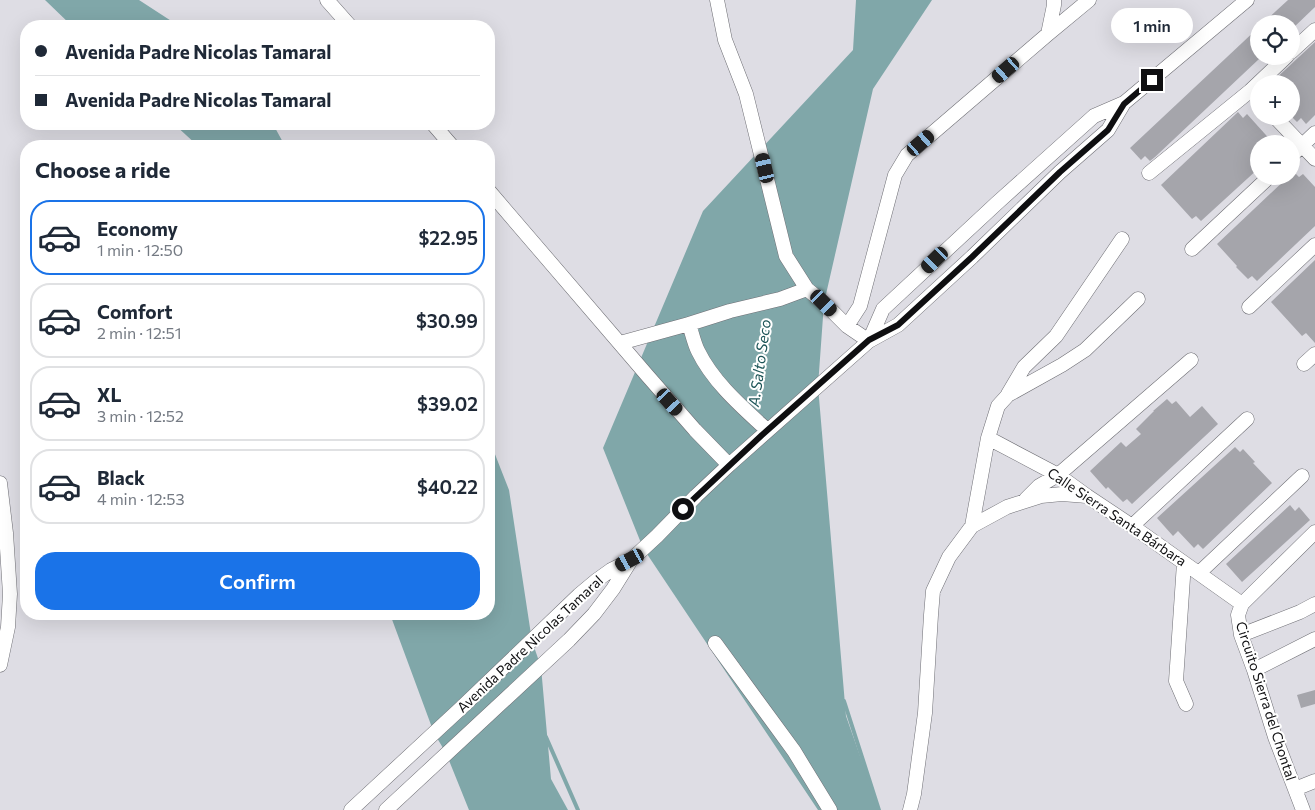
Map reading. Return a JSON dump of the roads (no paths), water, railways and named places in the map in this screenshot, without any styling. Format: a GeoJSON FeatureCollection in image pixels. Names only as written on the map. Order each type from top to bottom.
{"type":"FeatureCollection","features":[{"type":"Feature","properties":{"kind":"street"},"geometry":{"type":"LineString","coordinates":[[327,0],[345,20]]}},
{"type":"Feature","properties":{"kind":"street"},"geometry":{"type":"LineString","coordinates":[[717,0],[725,40],[746,94],[786,256],[807,289],[848,326],[869,340]]}},
{"type":"Feature","properties":{"kind":"street"},"geometry":{"type":"LineString","coordinates":[[1048,34],[1054,0]]}},
{"type":"Feature","properties":{"kind":"street"},"geometry":{"type":"LineString","coordinates":[[848,326],[860,306],[895,175],[907,155],[1089,0]]}},
{"type":"Feature","properties":{"kind":"street"},"geometry":{"type":"LineString","coordinates":[[630,560],[767,430],[869,340],[898,325],[1060,172],[1108,130],[1124,104],[1247,0]]}},
{"type":"Feature","properties":{"kind":"street"},"geometry":{"type":"LineString","coordinates":[[1300,44],[1315,30]]}},
{"type":"Feature","properties":{"kind":"street"},"geometry":{"type":"LineString","coordinates":[[1271,75],[1280,65]]}},
{"type":"Feature","properties":{"kind":"street"},"geometry":{"type":"LineString","coordinates":[[1149,173],[1250,99]]}},
{"type":"Feature","properties":{"kind":"street"},"geometry":{"type":"LineString","coordinates":[[869,340],[883,309],[997,203],[1094,116],[1124,104]]}},
{"type":"Feature","properties":{"kind":"street"},"geometry":{"type":"LineString","coordinates":[[1282,125],[1315,159]]}},
{"type":"Feature","properties":{"kind":"street"},"geometry":{"type":"LineString","coordinates":[[438,130],[447,140]]}},
{"type":"Feature","properties":{"kind":"street"},"geometry":{"type":"LineString","coordinates":[[1302,146],[1315,133]]}},
{"type":"Feature","properties":{"kind":"street"},"geometry":{"type":"LineString","coordinates":[[1192,249],[1260,185]]}},
{"type":"Feature","properties":{"kind":"street"},"geometry":{"type":"LineString","coordinates":[[495,198],[695,430],[729,465]]}},
{"type":"Feature","properties":{"kind":"street"},"geometry":{"type":"LineString","coordinates":[[997,203],[1011,218]]}},
{"type":"Feature","properties":{"kind":"street"},"geometry":{"type":"LineString","coordinates":[[972,526],[988,438],[998,406],[1008,395],[1024,367],[1056,336],[1122,239]]}},
{"type":"Feature","properties":{"kind":"street"},"geometry":{"type":"LineString","coordinates":[[1249,307],[1315,245]]}},
{"type":"Feature","properties":{"kind":"street"},"geometry":{"type":"LineString","coordinates":[[620,344],[730,311],[780,299],[807,289]]}},
{"type":"Feature","properties":{"kind":"street"},"geometry":{"type":"LineString","coordinates":[[1008,395],[1085,350],[1138,299]]}},
{"type":"Feature","properties":{"kind":"street"},"geometry":{"type":"LineString","coordinates":[[689,324],[697,350],[706,365],[720,384],[767,430]]}},
{"type":"Feature","properties":{"kind":"street"},"geometry":{"type":"LineString","coordinates":[[1304,364],[1315,354]]}},
{"type":"Feature","properties":{"kind":"street"},"geometry":{"type":"LineString","coordinates":[[1024,502],[1039,486],[1058,475],[1191,360]]}},
{"type":"Feature","properties":{"kind":"street"},"geometry":{"type":"LineString","coordinates":[[1132,526],[1247,419]]}},
{"type":"Feature","properties":{"kind":"street","name":"Calle Sierra Santa Bárbara"},"geometry":{"type":"LineString","coordinates":[[988,438],[1058,475],[1242,604]]}},
{"type":"Feature","properties":{"kind":"street"},"geometry":{"type":"LineString","coordinates":[[1199,573],[1302,476]]}},
{"type":"Feature","properties":{"kind":"street"},"geometry":{"type":"LineString","coordinates":[[0,483],[7,541],[10,594],[8,627],[0,665]]}},
{"type":"Feature","properties":{"kind":"street"},"geometry":{"type":"LineString","coordinates":[[910,810],[914,794],[925,713],[934,591],[949,557],[972,526],[1007,507],[1042,496],[1062,494],[1087,496]]}},
{"type":"Feature","properties":{"kind":"street","name":"Circuito Sierra del Chontal"},"geometry":{"type":"LineString","coordinates":[[1303,810],[1275,737],[1241,635],[1238,615],[1242,604],[1315,532]]}},
{"type":"Feature","properties":{"kind":"street","name":"Avenida Padre Nicolas Tamaral"},"geometry":{"type":"LineString","coordinates":[[351,810],[579,595],[610,570],[630,560]]}},
{"type":"Feature","properties":{"kind":"street","name":"Avenida Padre Nicolas Tamaral"},"geometry":{"type":"LineString","coordinates":[[386,810],[541,667],[594,614],[614,589],[630,560]]}},
{"type":"Feature","properties":{"kind":"street"},"geometry":{"type":"LineString","coordinates":[[1184,563],[1176,682],[1186,704]]}},
{"type":"Feature","properties":{"kind":"street"},"geometry":{"type":"LineString","coordinates":[[1241,635],[1300,612],[1315,604]]}},
{"type":"Feature","properties":{"kind":"street"},"geometry":{"type":"LineString","coordinates":[[1254,670],[1315,639]]}},
{"type":"Feature","properties":{"kind":"street"},"geometry":{"type":"LineString","coordinates":[[715,643],[794,751],[830,810]]}},
{"type":"Feature","properties":{"kind":"street"},"geometry":{"type":"LineString","coordinates":[[460,709],[476,726]]}},
{"type":"Feature","properties":{"kind":"street"},"geometry":{"type":"LineString","coordinates":[[1295,789],[1315,781]]}},
{"type":"Feature","properties":{"kind":"water"},"geometry":{"type":"Polygon","coordinates":[[[45,0],[139,0],[170,20],[66,20],[45,0]]]}},
{"type":"Feature","properties":{"kind":"water"},"geometry":{"type":"Polygon","coordinates":[[[856,0],[932,0],[873,89],[824,303],[818,386],[846,716],[879,810],[818,810],[643,548],[603,448],[703,211],[853,50],[856,0]]]}},
{"type":"Feature","properties":{"kind":"water"},"geometry":{"type":"Polygon","coordinates":[[[181,130],[276,130],[282,140],[191,140],[181,130]]]}},
{"type":"Feature","properties":{"kind":"water"},"geometry":{"type":"Polygon","coordinates":[[[495,454],[509,490],[532,641],[541,667],[551,779],[568,810],[469,810],[446,753],[434,733],[392,620],[495,620],[495,454]]]}},
{"type":"Feature","properties":{"kind":"waterway","name":"A. Salto Seco"},"geometry":{"type":"LineString","coordinates":[[844,701],[879,810]]}},
{"type":"Feature","properties":{"kind":"waterway"},"geometry":{"type":"LineString","coordinates":[[546,737],[578,810]]}}]}
